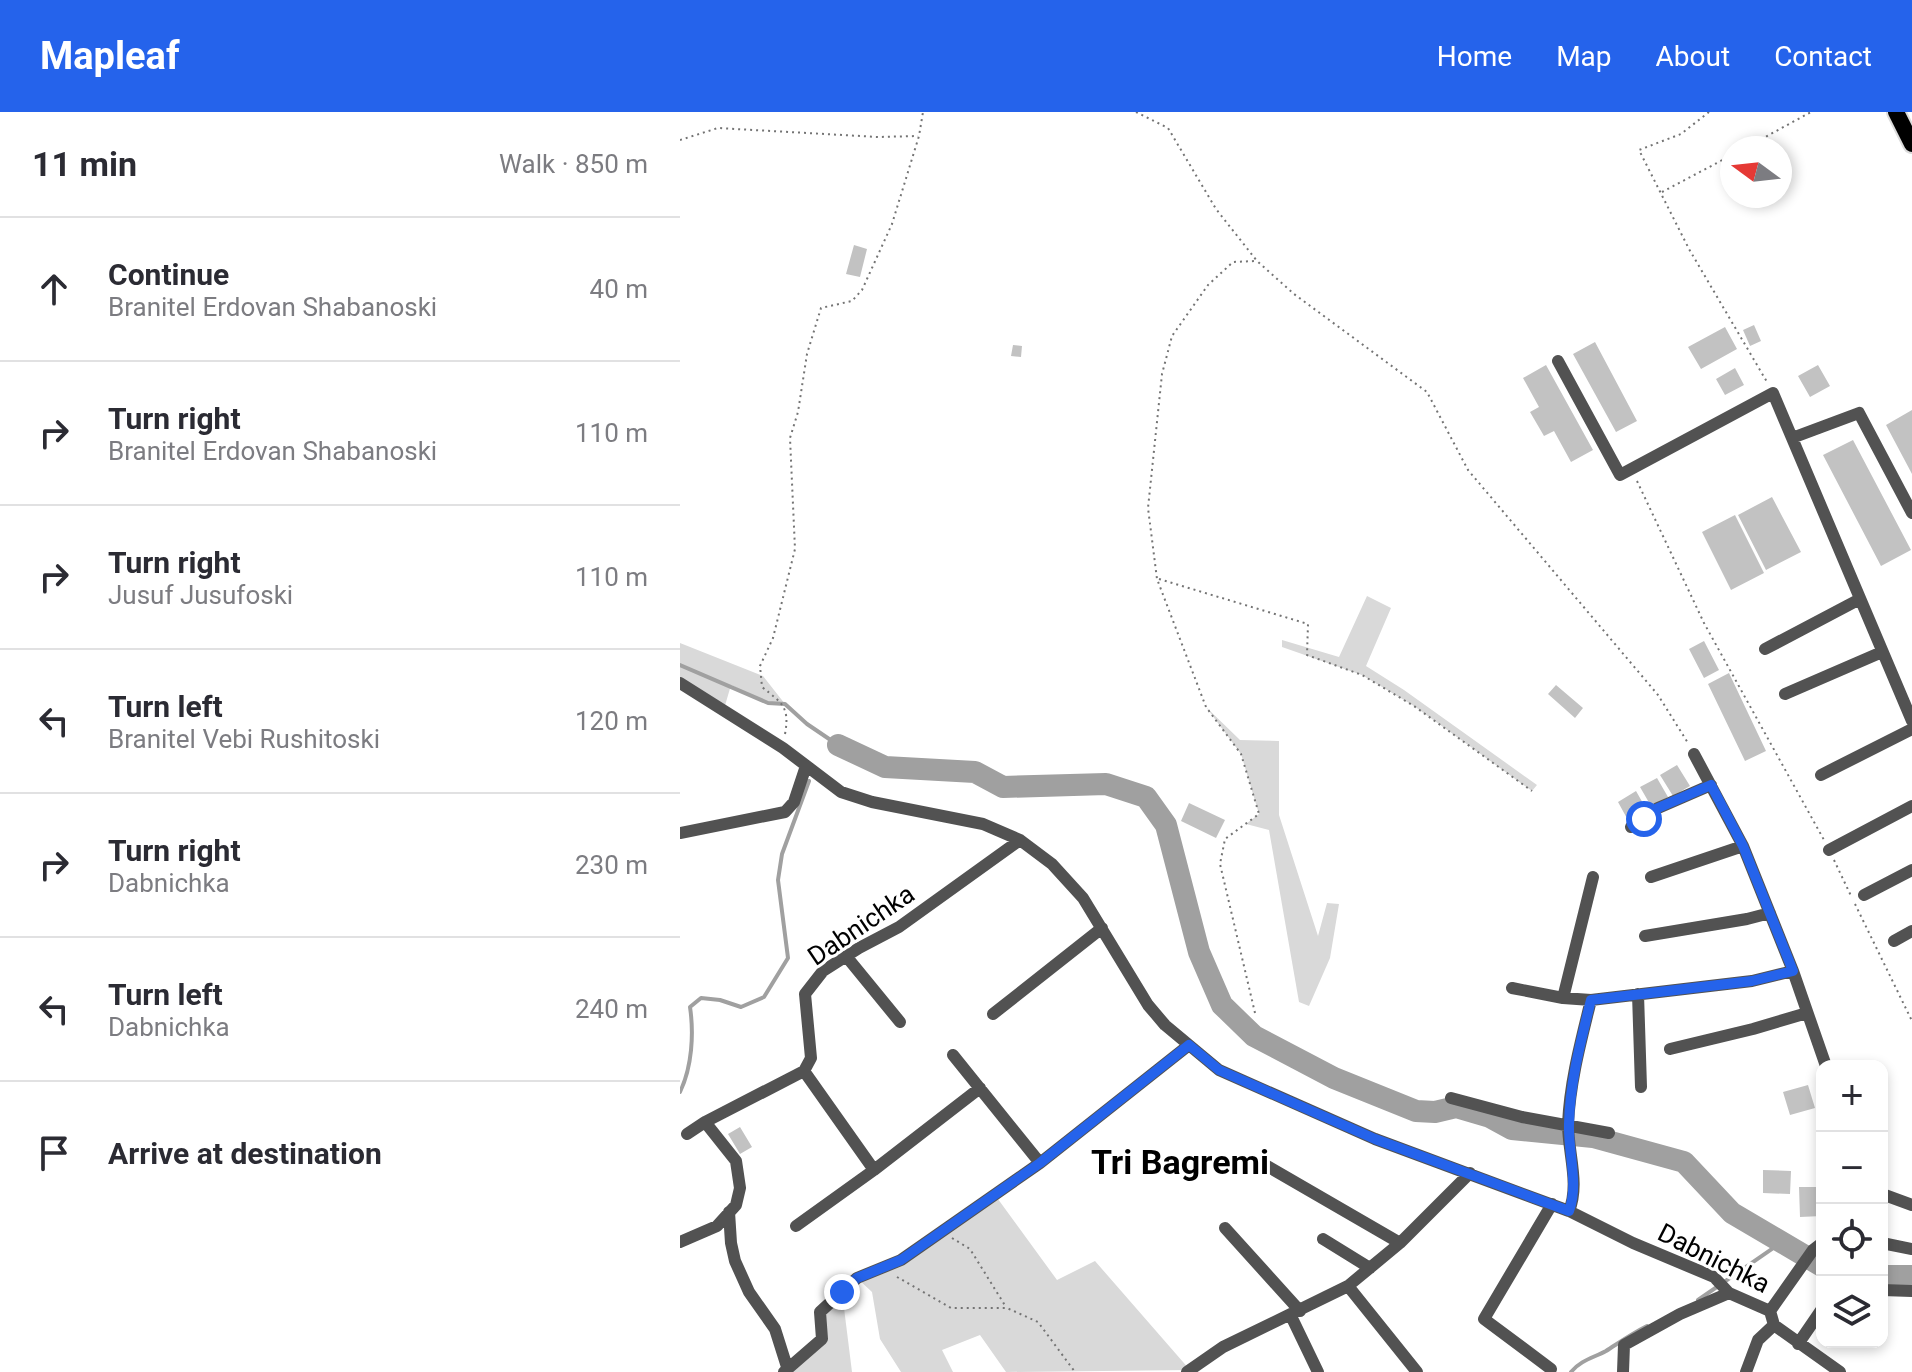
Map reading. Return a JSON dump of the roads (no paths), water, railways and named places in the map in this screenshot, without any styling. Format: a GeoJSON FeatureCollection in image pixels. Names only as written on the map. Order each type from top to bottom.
{"type":"FeatureCollection","features":[{"type":"Feature","properties":{"kind":"main road"},"geometry":{"type":"LineString","coordinates":[[1896,112],[1912,144]]}},
{"type":"Feature","properties":{"kind":"street"},"geometry":{"type":"LineString","coordinates":[[1558,361],[1620,475],[1773,393],[1912,721]]}},
{"type":"Feature","properties":{"kind":"street"},"geometry":{"type":"LineString","coordinates":[[1792,438],[1859,413],[1912,513]]}},
{"type":"Feature","properties":{"kind":"street"},"geometry":{"type":"LineString","coordinates":[[1765,649],[1860,599]]}},
{"type":"Feature","properties":{"kind":"street"},"geometry":{"type":"LineString","coordinates":[[1785,694],[1882,652]]}},
{"type":"Feature","properties":{"kind":"street","name":"Dabnichka"},"geometry":{"type":"LineString","coordinates":[[680,683],[783,748],[841,792],[872,802],[983,824],[1020,840],[1068,880],[1102,928],[1148,1005],[1165,1025],[1219,1070],[1375,1139],[1569,1211],[1633,1243],[1714,1277],[1729,1293],[1770,1311],[1774,1325],[1840,1372]]}},
{"type":"Feature","properties":{"kind":"street"},"geometry":{"type":"LineString","coordinates":[[1821,775],[1912,729]]}},
{"type":"Feature","properties":{"kind":"street"},"geometry":{"type":"LineString","coordinates":[[1694,754],[1743,846],[1793,971],[1824,1060]]}},
{"type":"Feature","properties":{"kind":"street"},"geometry":{"type":"LineString","coordinates":[[680,833],[785,812],[794,802],[806,766]]}},
{"type":"Feature","properties":{"kind":"street"},"geometry":{"type":"LineString","coordinates":[[1631,827],[1658,808],[1711,785]]}},
{"type":"Feature","properties":{"kind":"street"},"geometry":{"type":"LineString","coordinates":[[1829,850],[1912,806]]}},
{"type":"Feature","properties":{"kind":"street","name":"Dabnichka"},"geometry":{"type":"LineString","coordinates":[[804,1071],[811,1058],[805,994],[823,971],[899,927],[1020,840]]}},
{"type":"Feature","properties":{"kind":"street"},"geometry":{"type":"LineString","coordinates":[[1651,877],[1743,846]]}},
{"type":"Feature","properties":{"kind":"street"},"geometry":{"type":"LineString","coordinates":[[1864,895],[1912,870]]}},
{"type":"Feature","properties":{"kind":"street"},"geometry":{"type":"LineString","coordinates":[[1563,998],[1593,877]]}},
{"type":"Feature","properties":{"kind":"street"},"geometry":{"type":"LineString","coordinates":[[1645,936],[1770,913]]}},
{"type":"Feature","properties":{"kind":"street"},"geometry":{"type":"LineString","coordinates":[[993,1014],[1102,928]]}},
{"type":"Feature","properties":{"kind":"street"},"geometry":{"type":"LineString","coordinates":[[1894,941],[1912,931]]}},
{"type":"Feature","properties":{"kind":"street"},"geometry":{"type":"LineString","coordinates":[[846,956],[900,1022]]}},
{"type":"Feature","properties":{"kind":"street"},"geometry":{"type":"LineString","coordinates":[[1512,988],[1591,1000],[1752,981],[1793,971]]}},
{"type":"Feature","properties":{"kind":"street"},"geometry":{"type":"LineString","coordinates":[[1638,994],[1641,1087]]}},
{"type":"Feature","properties":{"kind":"street"},"geometry":{"type":"LineString","coordinates":[[1569,1211],[1574,1197],[1568,1125],[1575,1064],[1591,1000]]}},
{"type":"Feature","properties":{"kind":"street"},"geometry":{"type":"LineString","coordinates":[[1670,1049],[1807,1013]]}},
{"type":"Feature","properties":{"kind":"street"},"geometry":{"type":"LineString","coordinates":[[729,1212],[735,1261],[749,1292],[775,1329],[786,1369],[822,1339],[820,1312],[857,1278],[901,1260],[942,1232],[1040,1163],[1189,1045]]}},
{"type":"Feature","properties":{"kind":"street"},"geometry":{"type":"LineString","coordinates":[[953,1055],[1040,1163]]}},
{"type":"Feature","properties":{"kind":"street"},"geometry":{"type":"LineString","coordinates":[[687,1134],[804,1071],[874,1170]]}},
{"type":"Feature","properties":{"kind":"street"},"geometry":{"type":"LineString","coordinates":[[796,1226],[980,1088]]}},
{"type":"Feature","properties":{"kind":"street"},"geometry":{"type":"LineString","coordinates":[[1451,1098],[1522,1117],[1609,1133]]}},
{"type":"Feature","properties":{"kind":"street"},"geometry":{"type":"LineString","coordinates":[[680,1242],[717,1226],[736,1205],[740,1188],[736,1161],[705,1122]]}},
{"type":"Feature","properties":{"kind":"street"},"geometry":{"type":"LineString","coordinates":[[1267,1166],[1400,1243]]}},
{"type":"Feature","properties":{"kind":"street"},"geometry":{"type":"LineString","coordinates":[[1187,1372],[1223,1347],[1348,1286],[1400,1243],[1470,1173]]}},
{"type":"Feature","properties":{"kind":"street"},"geometry":{"type":"LineString","coordinates":[[1888,1196],[1912,1205]]}},
{"type":"Feature","properties":{"kind":"street"},"geometry":{"type":"LineString","coordinates":[[1551,1369],[1484,1319],[1552,1204]]}},
{"type":"Feature","properties":{"kind":"street"},"geometry":{"type":"LineString","coordinates":[[1225,1228],[1296,1314],[1318,1372]]}},
{"type":"Feature","properties":{"kind":"street"},"geometry":{"type":"LineString","coordinates":[[1323,1239],[1370,1268]]}},
{"type":"Feature","properties":{"kind":"street"},"geometry":{"type":"LineString","coordinates":[[1888,1244],[1912,1249]]}},
{"type":"Feature","properties":{"kind":"street"},"geometry":{"type":"LineString","coordinates":[[1770,1311],[1816,1249]]}},
{"type":"Feature","properties":{"kind":"street"},"geometry":{"type":"LineString","coordinates":[[1348,1286],[1417,1372]]}},
{"type":"Feature","properties":{"kind":"street"},"geometry":{"type":"LineString","coordinates":[[1888,1290],[1912,1291]]}},
{"type":"Feature","properties":{"kind":"street"},"geometry":{"type":"LineString","coordinates":[[1623,1372],[1624,1345],[1680,1314],[1729,1293]]}},
{"type":"Feature","properties":{"kind":"street"},"geometry":{"type":"LineString","coordinates":[[1798,1344],[1816,1318]]}},
{"type":"Feature","properties":{"kind":"street"},"geometry":{"type":"LineString","coordinates":[[1746,1372],[1758,1340],[1774,1325]]}},
{"type":"Feature","properties":{"kind":"waterway"},"geometry":{"type":"LineString","coordinates":[[680,665],[768,703],[785,704],[838,745]]}},
{"type":"Feature","properties":{"kind":"waterway"},"geometry":{"type":"LineString","coordinates":[[838,745],[885,767],[975,772],[1003,787],[1106,784],[1146,797],[1166,825],[1199,952],[1222,1005],[1254,1036],[1334,1078],[1416,1111],[1435,1112],[1456,1107],[1490,1117],[1512,1129],[1593,1137],[1684,1162],[1732,1213],[1816,1262]]}},
{"type":"Feature","properties":{"kind":"waterway"},"geometry":{"type":"LineString","coordinates":[[680,1092],[691,1050],[690,1007],[701,998],[741,1007],[764,997],[788,958],[778,880],[782,854],[809,781]]}},
{"type":"Feature","properties":{"kind":"waterway"},"geometry":{"type":"LineString","coordinates":[[1698,1300],[1782,1242]]}},
{"type":"Feature","properties":{"kind":"waterway"},"geometry":{"type":"LineString","coordinates":[[1888,1276],[1912,1276]]}},
{"type":"Feature","properties":{"kind":"waterway"},"geometry":{"type":"LineString","coordinates":[[1571,1372],[1647,1326]]}},
{"type":"Feature","properties":{"kind":"district","name":"Tri Bagremi"},"geometry":{"type":"Point","coordinates":[1180,1162]}}]}
